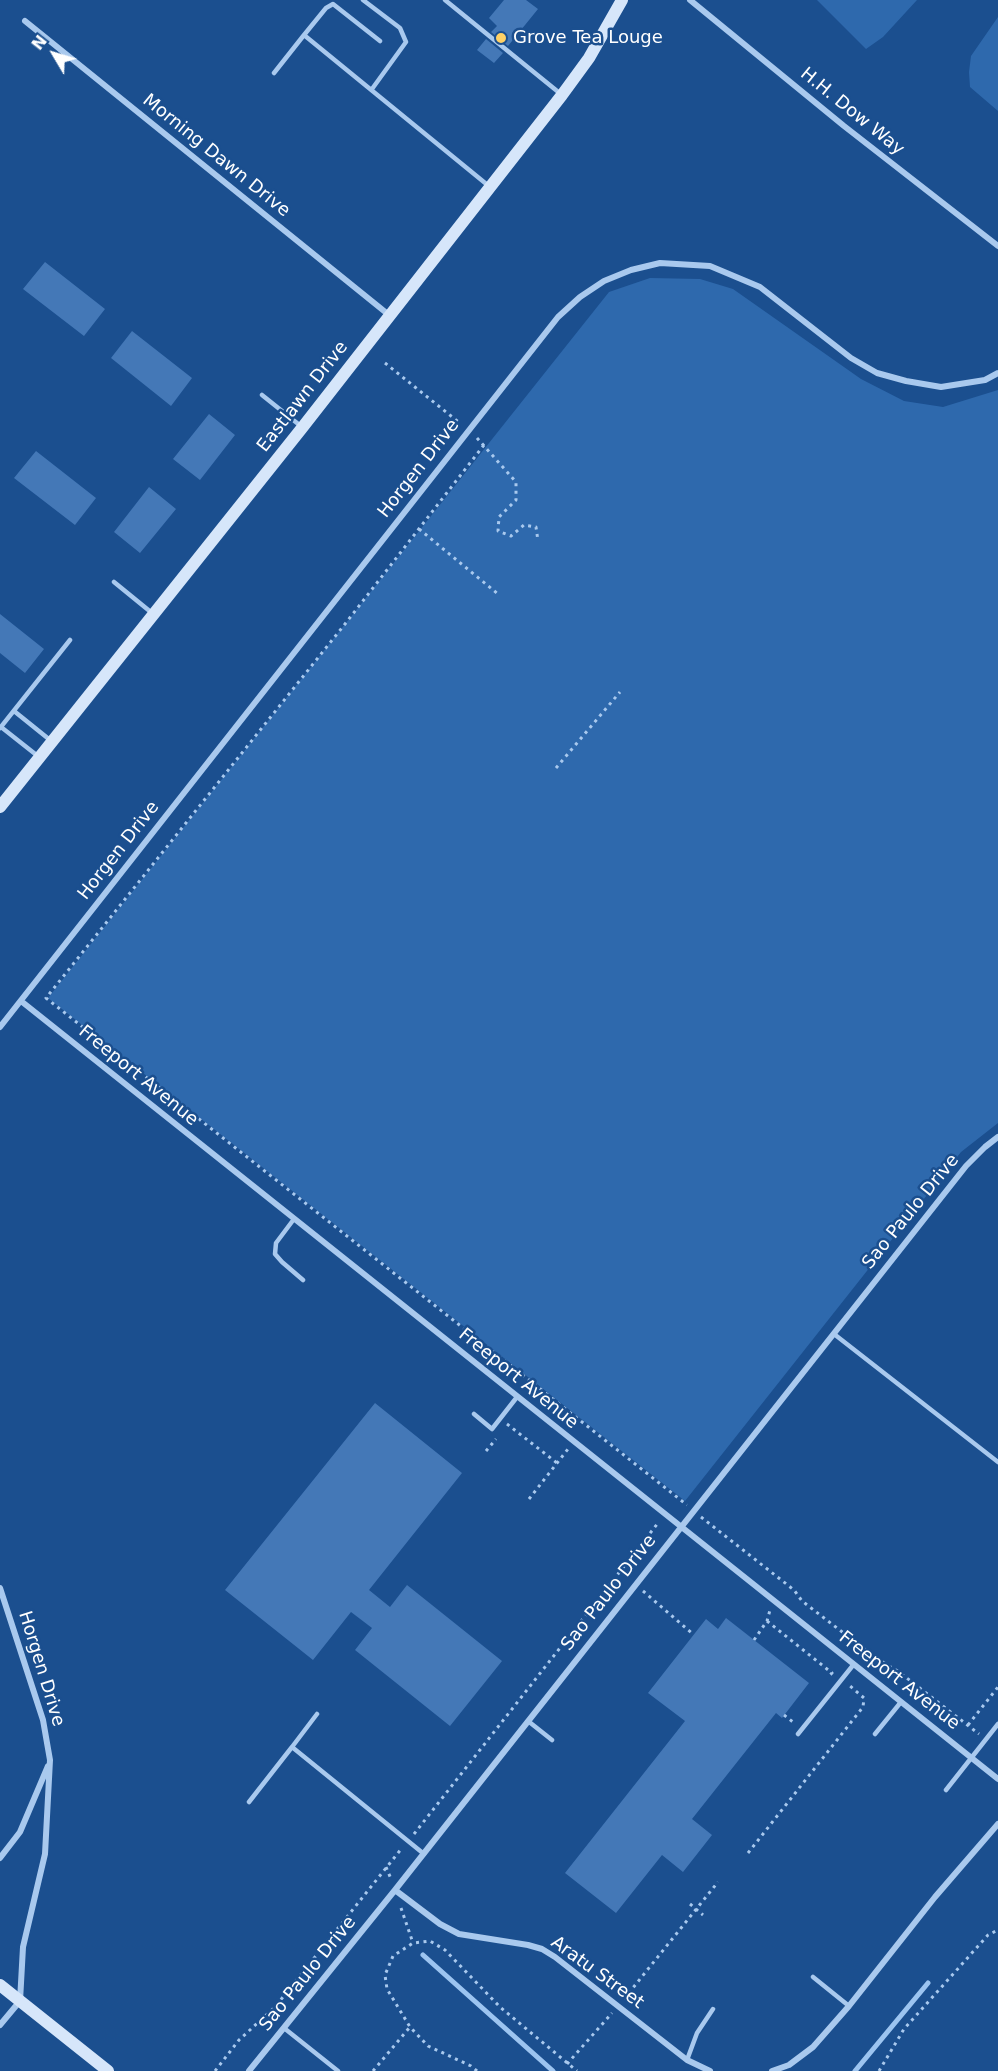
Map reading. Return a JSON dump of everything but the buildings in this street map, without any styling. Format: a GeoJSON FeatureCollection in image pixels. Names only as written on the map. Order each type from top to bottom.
{"type":"FeatureCollection","features":[{"type":"Feature","properties":{"kind":"street","name":"Eastlawn Drive"},"geometry":{"type":"LineString","coordinates":[[0,807],[302,428],[562,95],[589,58],[622,0]]}},
{"type":"Feature","properties":{"kind":"street","name":"H.H. Dow Way"},"geometry":{"type":"LineString","coordinates":[[690,0],[844,126],[998,246]]}},
{"type":"Feature","properties":{"kind":"street","name":"Morning Dawn Drive"},"geometry":{"type":"LineString","coordinates":[[25,21],[389,315]]}},
{"type":"Feature","properties":{"kind":"street","name":"Horgen Drive"},"geometry":{"type":"LineString","coordinates":[[0,1027],[558,317],[580,297],[604,281],[631,270],[660,263],[710,266],[759,287],[851,358],[877,373],[941,387],[985,380],[998,374]]}},
{"type":"Feature","properties":{"kind":"street","name":"Freeport Avenue"},"geometry":{"type":"LineString","coordinates":[[21,1001],[998,1779]]}},
{"type":"Feature","properties":{"kind":"street","name":"Sao Paulo Drive"},"geometry":{"type":"LineString","coordinates":[[249,2071],[424,1854],[966,1166],[998,1137]]}},
{"type":"Feature","properties":{"kind":"street","name":"Horgen Drive"},"geometry":{"type":"LineString","coordinates":[[0,1588],[43,1720],[50,1760],[45,1854],[23,1947],[20,2001]]}},
{"type":"Feature","properties":{"kind":"street"},"geometry":{"type":"LineString","coordinates":[[0,1858],[20,1832],[50,1760]]}},
{"type":"Feature","properties":{"kind":"street"},"geometry":{"type":"LineString","coordinates":[[772,2071],[789,2065],[813,2048],[935,1897],[998,1824]]}},
{"type":"Feature","properties":{"kind":"street","name":"Aratu Street"},"geometry":{"type":"LineString","coordinates":[[395,1890],[441,1924],[459,1934],[542,1949],[687,2060],[710,2071]]}},
{"type":"Feature","properties":{"kind":"street"},"geometry":{"type":"LineString","coordinates":[[0,1985],[108,2071]]}},
{"type":"Feature","properties":{"kind":"street"},"geometry":{"type":"LineString","coordinates":[[0,2025],[20,2001]]}},
{"type":"Feature","properties":{"kind":"lane"},"geometry":{"type":"LineString","coordinates":[[363,0],[400,28],[406,42],[372,89]]}},
{"type":"Feature","properties":{"kind":"lane"},"geometry":{"type":"LineString","coordinates":[[446,0],[562,95]]}},
{"type":"Feature","properties":{"kind":"lane"},"geometry":{"type":"LineString","coordinates":[[274,73],[326,8],[333,4],[380,41]]}},
{"type":"Feature","properties":{"kind":"lane"},"geometry":{"type":"LineString","coordinates":[[304,35],[490,187]]}},
{"type":"Feature","properties":{"kind":"lane"},"geometry":{"type":"LineString","coordinates":[[262,396],[302,428]]}},
{"type":"Feature","properties":{"kind":"lane"},"geometry":{"type":"LineString","coordinates":[[114,582],[154,614]]}},
{"type":"Feature","properties":{"kind":"lane"},"geometry":{"type":"LineString","coordinates":[[40,758],[1,728],[70,640]]}},
{"type":"Feature","properties":{"kind":"lane"},"geometry":{"type":"LineString","coordinates":[[14,711],[52,742]]}},
{"type":"Feature","properties":{"kind":"lane"},"geometry":{"type":"LineString","coordinates":[[294,1219],[276,1244],[275,1254],[303,1280]]}},
{"type":"Feature","properties":{"kind":"lane"},"geometry":{"type":"LineString","coordinates":[[834,1334],[998,1462]]}},
{"type":"Feature","properties":{"kind":"lane"},"geometry":{"type":"LineString","coordinates":[[474,1414],[492,1429],[517,1397]]}},
{"type":"Feature","properties":{"kind":"lane"},"geometry":{"type":"LineString","coordinates":[[798,1734],[854,1664]]}},
{"type":"Feature","properties":{"kind":"lane"},"geometry":{"type":"LineString","coordinates":[[875,1734],[901,1702]]}},
{"type":"Feature","properties":{"kind":"lane"},"geometry":{"type":"LineString","coordinates":[[249,1802],[317,1714]]}},
{"type":"Feature","properties":{"kind":"lane"},"geometry":{"type":"LineString","coordinates":[[528,1721],[552,1740]]}},
{"type":"Feature","properties":{"kind":"lane"},"geometry":{"type":"LineString","coordinates":[[946,1790],[998,1724]]}},
{"type":"Feature","properties":{"kind":"lane"},"geometry":{"type":"LineString","coordinates":[[292,1748],[424,1854]]}},
{"type":"Feature","properties":{"kind":"lane"},"geometry":{"type":"LineString","coordinates":[[813,1977],[849,2006]]}},
{"type":"Feature","properties":{"kind":"lane"},"geometry":{"type":"LineString","coordinates":[[687,2060],[697,2033],[713,2008]]}},
{"type":"Feature","properties":{"kind":"lane"},"geometry":{"type":"LineString","coordinates":[[284,2028],[338,2071]]}},
{"type":"Feature","properties":{"kind":"path"},"geometry":{"type":"LineString","coordinates":[[385,363],[468,430],[516,482],[516,500],[499,517],[498,531],[511,536],[524,525],[536,527],[538,541]]}},
{"type":"Feature","properties":{"kind":"path"},"geometry":{"type":"LineString","coordinates":[[484,445],[46,998],[794,1590],[802,1601],[986,1739]]}},
{"type":"Feature","properties":{"kind":"path"},"geometry":{"type":"LineString","coordinates":[[419,529],[498,594]]}},
{"type":"Feature","properties":{"kind":"path"},"geometry":{"type":"LineString","coordinates":[[556,768],[620,693]]}},
{"type":"Feature","properties":{"kind":"path"},"geometry":{"type":"LineString","coordinates":[[486,1451],[508,1423],[557,1463]]}},
{"type":"Feature","properties":{"kind":"path"},"geometry":{"type":"LineString","coordinates":[[528,1499],[574,1442]]}},
{"type":"Feature","properties":{"kind":"path"},"geometry":{"type":"LineString","coordinates":[[215,2071],[239,2040],[275,2007],[665,1514]]}},
{"type":"Feature","properties":{"kind":"path"},"geometry":{"type":"LineString","coordinates":[[635,1584],[694,1635]]}},
{"type":"Feature","properties":{"kind":"path"},"geometry":{"type":"LineString","coordinates":[[748,1853],[863,1707],[864,1698],[767,1621]]}},
{"type":"Feature","properties":{"kind":"path"},"geometry":{"type":"LineString","coordinates":[[825,1681],[832,1673]]}},
{"type":"Feature","properties":{"kind":"path"},"geometry":{"type":"LineString","coordinates":[[968,1725],[998,1687]]}},
{"type":"Feature","properties":{"kind":"path"},"geometry":{"type":"LineString","coordinates":[[789,1727],[800,1714]]}},
{"type":"Feature","properties":{"kind":"path"},"geometry":{"type":"LineString","coordinates":[[784,1715],[793,1722]]}},
{"type":"Feature","properties":{"kind":"path"},"geometry":{"type":"LineString","coordinates":[[567,2064],[618,2006],[718,1882]]}},
{"type":"Feature","properties":{"kind":"path"},"geometry":{"type":"LineString","coordinates":[[690,1904],[703,1915]]}},
{"type":"Feature","properties":{"kind":"path"},"geometry":{"type":"LineString","coordinates":[[879,2071],[904,2029],[988,1935],[998,1930]]}},
{"type":"Feature","properties":{"kind":"path"},"geometry":{"type":"LineString","coordinates":[[477,2071],[428,2046],[410,2027],[387,1989],[385,1975],[393,1956],[413,1943],[430,1941],[445,1950],[500,2007],[577,2071]]}},
{"type":"Feature","properties":{"kind":"path"},"geometry":{"type":"LineString","coordinates":[[373,2071],[410,2027]]}},
{"type":"Feature","properties":{"kind":"shaded area"},"geometry":{"type":"Polygon","coordinates":[[[817,0],[917,0],[883,37],[866,49],[817,0]]]}},
{"type":"Feature","properties":{"kind":"shaded area"},"geometry":{"type":"Polygon","coordinates":[[[998,17],[998,111],[970,87],[969,72],[971,56],[998,17]]]}},
{"type":"Feature","properties":{"kind":"shaded area"},"geometry":{"type":"Polygon","coordinates":[[[650,278],[700,279],[733,289],[861,379],[904,401],[943,407],[998,390],[998,1123],[961,1152],[685,1501],[48,998],[609,292],[650,278]]]}},
{"type":"Feature","properties":{"kind":"waterway"},"geometry":{"type":"LineString","coordinates":[[423,1955],[553,2071]]}},
{"type":"Feature","properties":{"kind":"waterway"},"geometry":{"type":"LineString","coordinates":[[855,2071],[928,1983]]}},
{"type":"Feature","properties":{"kind":"place","name":"Grove Tea Louge"},"geometry":{"type":"Point","coordinates":[501,38]}}]}
